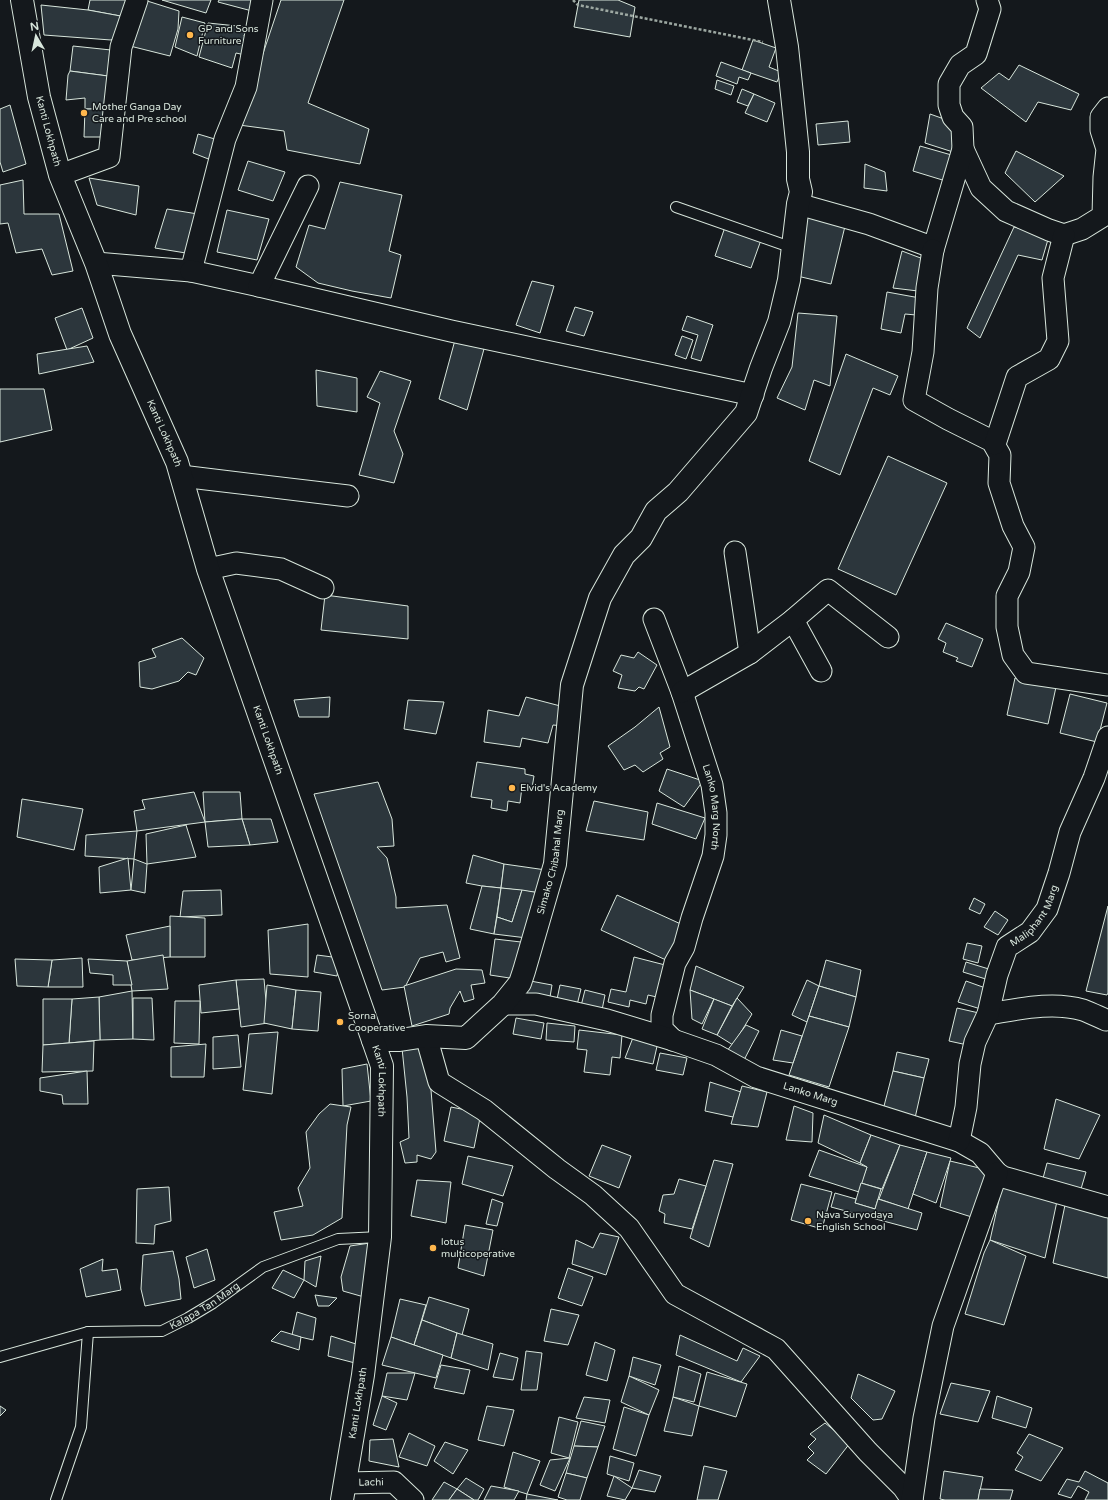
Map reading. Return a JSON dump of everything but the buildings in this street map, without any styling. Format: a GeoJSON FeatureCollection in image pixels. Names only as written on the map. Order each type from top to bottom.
{"type":"FeatureCollection","features":[{"type":"Feature","properties":{"kind":"main road","name":"Kanti Lokhpath"},"geometry":{"type":"LineString","coordinates":[[22,0],[40,97],[60,174],[96,263],[120,334],[177,462],[208,569],[382,1066],[380,1237],[363,1375],[344,1491]]}},
{"type":"Feature","properties":{"kind":"main road","name":"Simako Chibahal Marg"},"geometry":{"type":"LineString","coordinates":[[373,1040],[400,1040],[426,1036],[466,1038],[503,1004],[520,983],[555,864],[572,685],[600,598],[624,555],[641,538],[656,511],[678,492],[746,413],[761,368],[779,322],[789,280],[798,204],[801,192],[798,179],[797,144],[787,47],[779,0]]}},
{"type":"Feature","properties":{"kind":"street"},"geometry":{"type":"LineString","coordinates":[[60,174],[109,157],[121,47],[136,0]]}},
{"type":"Feature","properties":{"kind":"street"},"geometry":{"type":"LineString","coordinates":[[191,271],[225,139],[246,87],[262,0]]}},
{"type":"Feature","properties":{"kind":"street"},"geometry":{"type":"LineString","coordinates":[[987,0],[990,9],[976,54],[960,65],[949,84],[949,105],[953,117],[962,127],[963,149],[933,250],[927,288],[923,352],[914,400],[992,441],[1000,455],[999,483],[1013,526],[1024,547],[1019,572],[1007,596],[1007,628],[1013,655],[1026,673],[1108,685]]}},
{"type":"Feature","properties":{"kind":"street"},"geometry":{"type":"LineString","coordinates":[[963,149],[981,188],[1006,211],[1064,235],[1082,229],[1102,216],[1106,149],[1101,130],[1101,117],[1108,108]]}},
{"type":"Feature","properties":{"kind":"street"},"geometry":{"type":"LineString","coordinates":[[259,286],[308,186]]}},
{"type":"Feature","properties":{"kind":"street"},"geometry":{"type":"LineString","coordinates":[[798,204],[869,224],[929,246],[933,250]]}},
{"type":"Feature","properties":{"kind":"street"},"geometry":{"type":"LineString","coordinates":[[995,444],[1017,377],[1049,359],[1058,341],[1053,278],[1064,235]]}},
{"type":"Feature","properties":{"kind":"street"},"geometry":{"type":"LineString","coordinates":[[96,263],[191,271],[451,331],[753,395]]}},
{"type":"Feature","properties":{"kind":"street"},"geometry":{"type":"LineString","coordinates":[[181,476],[348,496]]}},
{"type":"Feature","properties":{"kind":"street"},"geometry":{"type":"LineString","coordinates":[[736,552],[750,653]]}},
{"type":"Feature","properties":{"kind":"street"},"geometry":{"type":"LineString","coordinates":[[208,569],[236,563],[281,569],[323,588]]}},
{"type":"Feature","properties":{"kind":"street"},"geometry":{"type":"LineString","coordinates":[[682,692],[750,653],[793,620],[828,590],[888,637]]}},
{"type":"Feature","properties":{"kind":"street","name":"Lanko Marg North"},"geometry":{"type":"LineString","coordinates":[[654,619],[682,692],[712,785],[716,813],[716,835],[713,856],[694,910],[684,947],[675,963],[662,1015],[662,1028],[673,1040]]}},
{"type":"Feature","properties":{"kind":"street"},"geometry":{"type":"LineString","coordinates":[[793,620],[821,671]]}},
{"type":"Feature","properties":{"kind":"street","name":"Maliphant Marg"},"geometry":{"type":"LineString","coordinates":[[959,1141],[966,1108],[970,1064],[975,1042],[988,1014],[997,975],[1007,947],[1030,932],[1047,909],[1070,832],[1094,778],[1108,737]]}},
{"type":"Feature","properties":{"kind":"street","name":"Lanko Marg"},"geometry":{"type":"LineString","coordinates":[[503,1004],[536,1004],[607,1020],[673,1040],[716,1055],[756,1077],[959,1141],[980,1152],[1002,1177],[1108,1207]]}},
{"type":"Feature","properties":{"kind":"street"},"geometry":{"type":"LineString","coordinates":[[988,1014],[1044,1006],[1060,1006],[1083,1010],[1106,1020]]}},
{"type":"Feature","properties":{"kind":"street"},"geometry":{"type":"LineString","coordinates":[[426,1036],[439,1082],[484,1110],[557,1169],[593,1195],[629,1228],[675,1294],[776,1349],[868,1452],[903,1486],[912,1500]]}},
{"type":"Feature","properties":{"kind":"street"},"geometry":{"type":"LineString","coordinates":[[912,1500],[924,1418],[943,1326],[997,1173]]}},
{"type":"Feature","properties":{"kind":"street","name":"Lachi"},"geometry":{"type":"LineString","coordinates":[[344,1491],[394,1482],[413,1500]]}},
{"type":"Feature","properties":{"kind":"lane"},"geometry":{"type":"LineString","coordinates":[[676,207],[793,248]]}},
{"type":"Feature","properties":{"kind":"lane","name":"Kalapa Tan Marg"},"geometry":{"type":"LineString","coordinates":[[0,1357],[88,1332],[162,1331],[213,1303],[263,1267],[338,1239],[380,1237]]}},
{"type":"Feature","properties":{"kind":"lane"},"geometry":{"type":"LineString","coordinates":[[56,1500],[81,1427],[88,1332]]}},
{"type":"Feature","properties":{"kind":"path"},"geometry":{"type":"LineString","coordinates":[[573,0],[578,5],[787,47]]}},
{"type":"Feature","properties":{"kind":"place","name":"GP and Sons Furniture"},"geometry":{"type":"Point","coordinates":[190,35]}},
{"type":"Feature","properties":{"kind":"place","name":"Mother Ganga Day Care and Pre school"},"geometry":{"type":"Point","coordinates":[84,113]}},
{"type":"Feature","properties":{"kind":"place","name":"Elvid's Academy"},"geometry":{"type":"Point","coordinates":[512,788]}},
{"type":"Feature","properties":{"kind":"place","name":"Sorna Cooperative"},"geometry":{"type":"Point","coordinates":[340,1022]}},
{"type":"Feature","properties":{"kind":"place","name":"Nava Suryodaya English School"},"geometry":{"type":"Point","coordinates":[808,1221]}},
{"type":"Feature","properties":{"kind":"place","name":"lotus multicoperative"},"geometry":{"type":"Point","coordinates":[433,1248]}}]}
